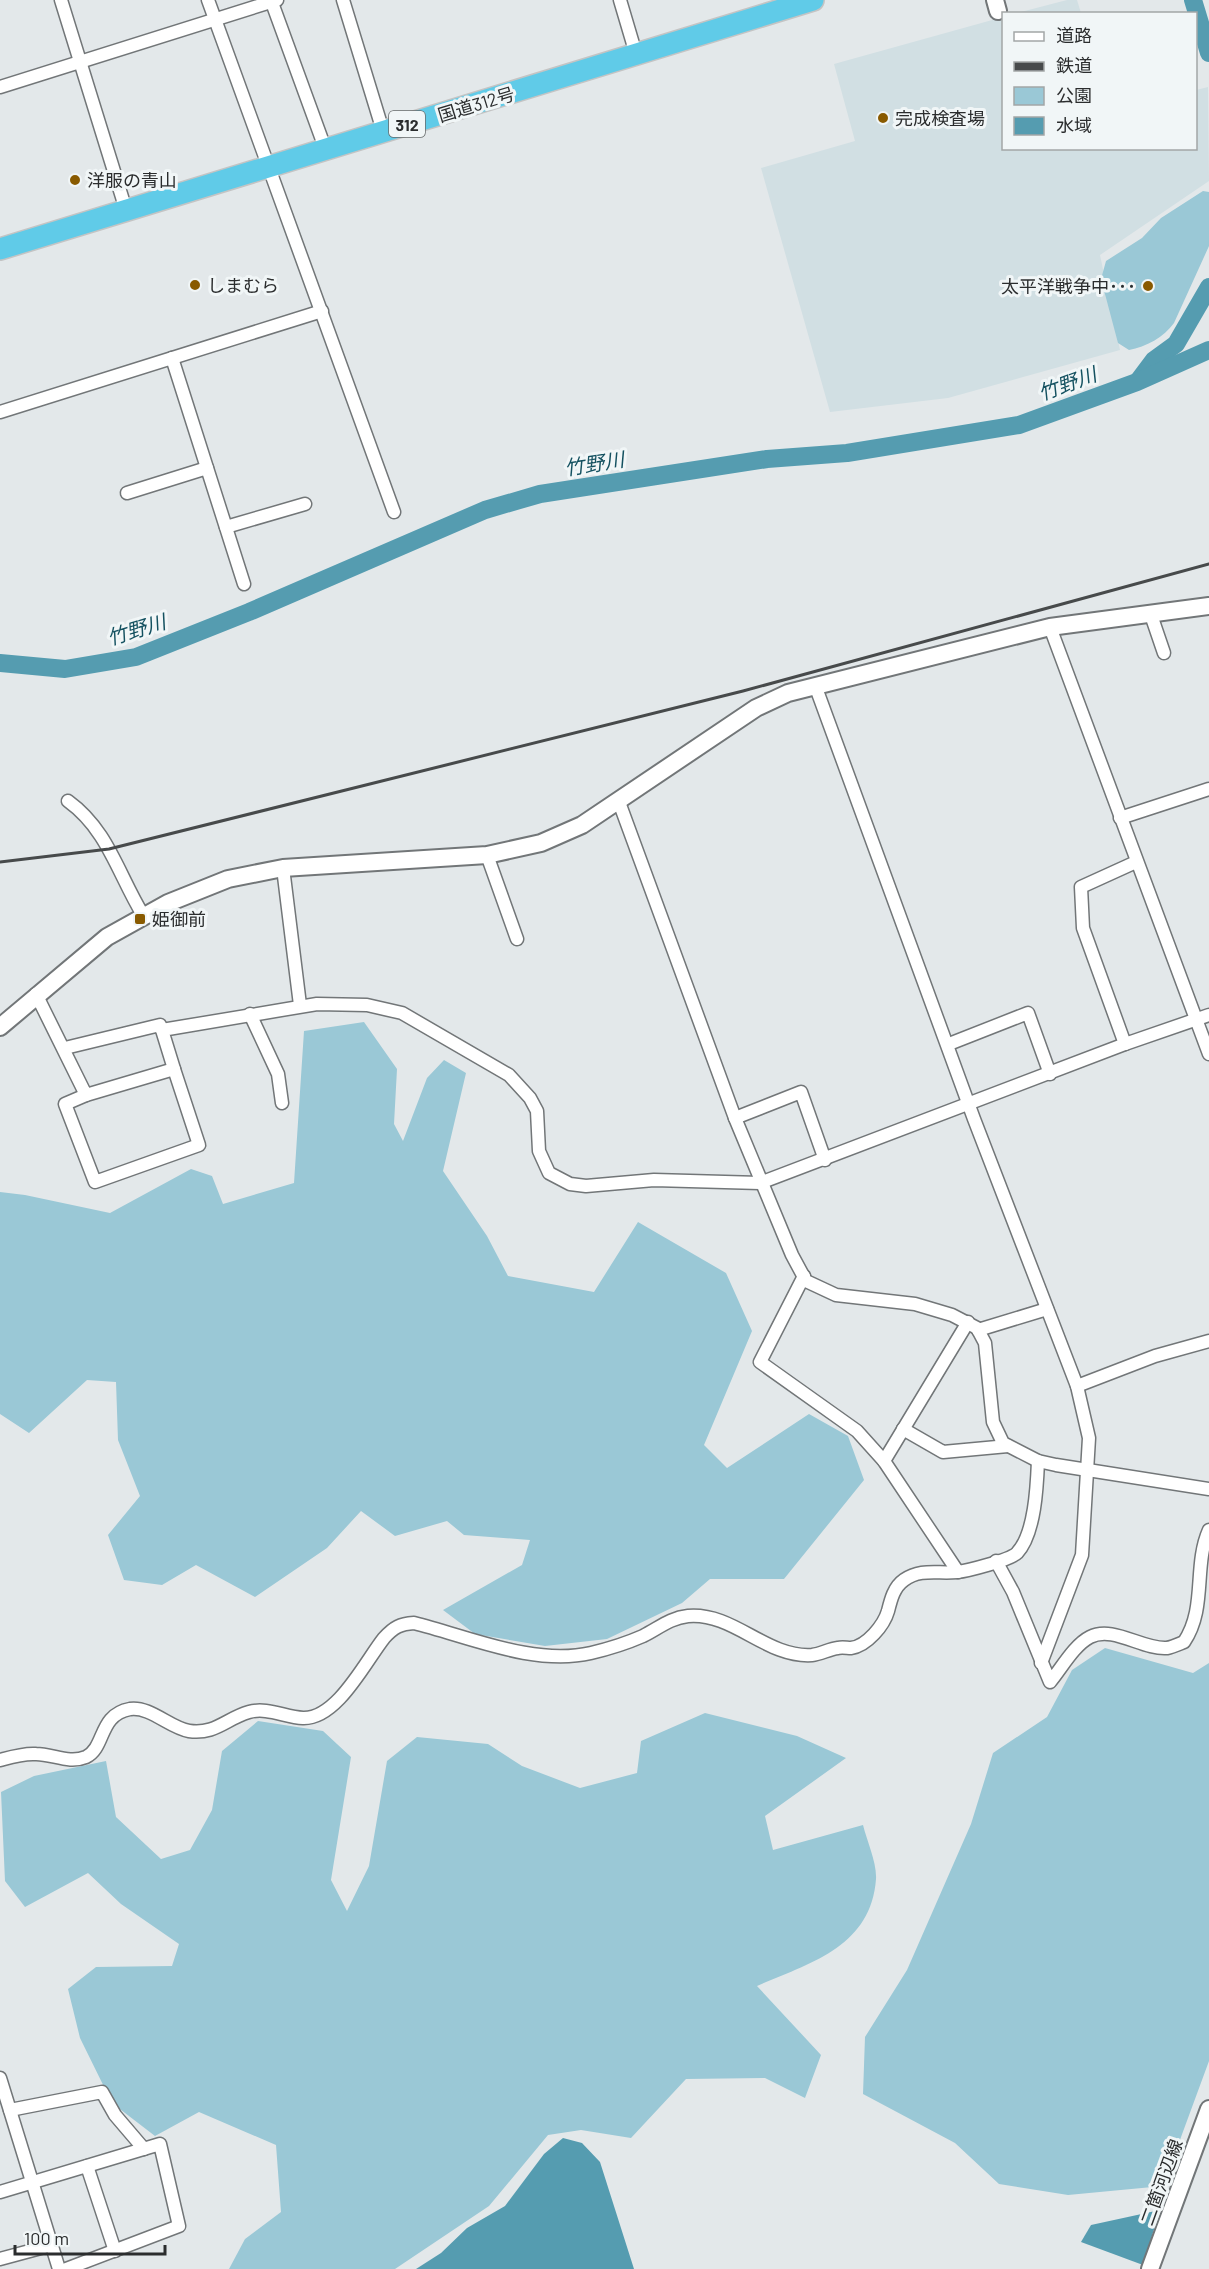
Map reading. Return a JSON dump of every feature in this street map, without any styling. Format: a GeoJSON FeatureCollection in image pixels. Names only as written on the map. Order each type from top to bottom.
{"type":"FeatureCollection","features":[{"type":"Feature","properties":{"kind":"highway","name":"国道312号"},"geometry":{"type":"LineString","coordinates":[[0,249],[808,1]]}},
{"type":"Feature","properties":{"kind":"street"},"geometry":{"type":"LineString","coordinates":[[61,0],[126,210]]}},
{"type":"Feature","properties":{"kind":"street"},"geometry":{"type":"LineString","coordinates":[[208,0],[394,512]]}},
{"type":"Feature","properties":{"kind":"street"},"geometry":{"type":"LineString","coordinates":[[343,0],[383,131]]}},
{"type":"Feature","properties":{"kind":"street"},"geometry":{"type":"LineString","coordinates":[[620,0],[636,54]]}},
{"type":"Feature","properties":{"kind":"street"},"geometry":{"type":"LineString","coordinates":[[0,87],[273,1],[325,148]]}},
{"type":"Feature","properties":{"kind":"street"},"geometry":{"type":"LineString","coordinates":[[0,412],[322,311]]}},
{"type":"Feature","properties":{"kind":"street"},"geometry":{"type":"LineString","coordinates":[[172,358],[244,584]]}},
{"type":"Feature","properties":{"kind":"street"},"geometry":{"type":"LineString","coordinates":[[127,493],[207,468]]}},
{"type":"Feature","properties":{"kind":"street"},"geometry":{"type":"LineString","coordinates":[[226,527],[305,504]]}},
{"type":"Feature","properties":{"kind":"street"},"geometry":{"type":"LineString","coordinates":[[0,1027],[36,994],[107,937],[143,915],[228,879],[283,868],[488,855],[551,839],[582,825],[756,708],[788,693],[1050,627],[1209,606]]}},
{"type":"Feature","properties":{"kind":"street"},"geometry":{"type":"LineString","coordinates":[[1150,612],[1164,653]]}},
{"type":"Feature","properties":{"kind":"street"},"geometry":{"type":"LineString","coordinates":[[1050,627],[1209,1054]]}},
{"type":"Feature","properties":{"kind":"street"},"geometry":{"type":"LineString","coordinates":[[815,685],[969,1103],[1077,1386],[1089,1438],[1089,1471],[1082,1555],[1041,1663]]}},
{"type":"Feature","properties":{"kind":"street"},"geometry":{"type":"LineString","coordinates":[[1120,818],[1209,789]]}},
{"type":"Feature","properties":{"kind":"street"},"geometry":{"type":"LineString","coordinates":[[68,801],[102,834],[120,874],[143,915]]}},
{"type":"Feature","properties":{"kind":"street"},"geometry":{"type":"LineString","coordinates":[[619,802],[735,1118],[760,1182],[806,1281],[836,1295],[915,1304],[968,1322],[978,1330],[985,1343],[993,1422],[1004,1443],[1008,1446],[1038,1461],[1209,1489]]}},
{"type":"Feature","properties":{"kind":"street"},"geometry":{"type":"LineString","coordinates":[[488,855],[517,939]]}},
{"type":"Feature","properties":{"kind":"street"},"geometry":{"type":"LineString","coordinates":[[1125,1044],[1083,928],[1081,886],[1137,862]]}},
{"type":"Feature","properties":{"kind":"street"},"geometry":{"type":"LineString","coordinates":[[283,868],[300,1005]]}},
{"type":"Feature","properties":{"kind":"street"},"geometry":{"type":"LineString","coordinates":[[36,994],[65,1048],[86,1095]]}},
{"type":"Feature","properties":{"kind":"street"},"geometry":{"type":"LineString","coordinates":[[162,1030],[300,1005],[350,1004],[402,1013],[509,1075],[530,1098],[537,1111],[539,1151],[549,1173],[570,1184],[608,1185],[654,1180],[760,1182],[825,1160],[1125,1044],[1209,1015]]}},
{"type":"Feature","properties":{"kind":"street"},"geometry":{"type":"LineString","coordinates":[[949,1044],[1028,1013],[1050,1074]]}},
{"type":"Feature","properties":{"kind":"street"},"geometry":{"type":"LineString","coordinates":[[250,1014],[278,1074],[282,1103]]}},
{"type":"Feature","properties":{"kind":"street"},"geometry":{"type":"LineString","coordinates":[[65,1048],[129,1030],[160,1025],[199,1145],[95,1182],[65,1104],[86,1095],[174,1069]]}},
{"type":"Feature","properties":{"kind":"street"},"geometry":{"type":"LineString","coordinates":[[735,1118],[801,1092],[825,1160]]}},
{"type":"Feature","properties":{"kind":"street"},"geometry":{"type":"LineString","coordinates":[[804,1276],[760,1362],[857,1431],[884,1461],[958,1572]]}},
{"type":"Feature","properties":{"kind":"street"},"geometry":{"type":"LineString","coordinates":[[978,1330],[1047,1308]]}},
{"type":"Feature","properties":{"kind":"street"},"geometry":{"type":"LineString","coordinates":[[884,1461],[968,1322]]}},
{"type":"Feature","properties":{"kind":"street"},"geometry":{"type":"LineString","coordinates":[[1077,1386],[1155,1356],[1209,1341]]}},
{"type":"Feature","properties":{"kind":"street"},"geometry":{"type":"LineString","coordinates":[[903,1429],[943,1452],[1008,1446]]}},
{"type":"Feature","properties":{"kind":"street"},"geometry":{"type":"LineString","coordinates":[[0,1760],[36,1754],[70,1760],[87,1756],[97,1746],[102,1730],[113,1717],[134,1709],[147,1712],[173,1727],[199,1733],[222,1727],[247,1713],[256,1711],[300,1718],[320,1716],[339,1699],[384,1638],[401,1624],[414,1623],[539,1654],[567,1656],[618,1645],[643,1636],[673,1619],[690,1616],[718,1621],[783,1652],[814,1655],[840,1647],[852,1648],[864,1642],[878,1629],[888,1613],[891,1595],[904,1580],[923,1571],[958,1572],[1017,1553],[1026,1535],[1036,1499],[1038,1461]]}},
{"type":"Feature","properties":{"kind":"street"},"geometry":{"type":"LineString","coordinates":[[996,1561],[1012,1592],[1050,1682],[1075,1651],[1090,1637],[1105,1634],[1152,1647],[1168,1648],[1184,1642],[1196,1615],[1200,1564],[1209,1530]]}},
{"type":"Feature","properties":{"kind":"street"},"geometry":{"type":"LineString","coordinates":[[0,2078],[59,2269]]}},
{"type":"Feature","properties":{"kind":"street"},"geometry":{"type":"LineString","coordinates":[[10,2110],[102,2092],[115,2115],[144,2149]]}},
{"type":"Feature","properties":{"kind":"street","name":"二箇河辺線"},"geometry":{"type":"LineString","coordinates":[[1150,2269],[1205,2130],[1209,2109]]}},
{"type":"Feature","properties":{"kind":"street"},"geometry":{"type":"LineString","coordinates":[[0,2192],[160,2144],[179,2226],[66,2269]]}},
{"type":"Feature","properties":{"kind":"street"},"geometry":{"type":"LineString","coordinates":[[87,2166],[115,2251]]}},
{"type":"Feature","properties":{"kind":"street"},"geometry":{"type":"LineString","coordinates":[[0,2259],[52,2246]]}},
{"type":"Feature","properties":{"kind":"shaded area"},"geometry":{"type":"Polygon","coordinates":[[[1067,0],[1077,0],[1081,12],[1021,12],[1067,0]]]}},
{"type":"Feature","properties":{"kind":"shaded area"},"geometry":{"type":"Polygon","coordinates":[[[1002,17],[1002,150],[1197,150],[1197,90],[1208,87],[1209,181],[1100,255],[1120,350],[948,398],[830,412],[761,168],[855,141],[834,64],[1002,17]]]}},
{"type":"Feature","properties":{"kind":"green space"},"geometry":{"type":"Polygon","coordinates":[[[1203,191],[1209,192],[1209,246],[1174,323],[1154,341],[1129,350],[1118,343],[1101,279],[1106,261],[1142,238],[1161,218],[1203,191]]]}},
{"type":"Feature","properties":{"kind":"green space"},"geometry":{"type":"Polygon","coordinates":[[[364,1022],[397,1069],[394,1124],[403,1141],[427,1078],[444,1060],[466,1073],[443,1171],[487,1236],[508,1276],[594,1292],[638,1222],[726,1273],[752,1331],[704,1445],[727,1468],[809,1414],[848,1436],[864,1480],[784,1579],[710,1579],[682,1603],[607,1639],[545,1646],[475,1634],[443,1610],[522,1565],[530,1540],[464,1535],[447,1521],[395,1536],[361,1511],[327,1548],[255,1597],[196,1565],[162,1585],[124,1580],[108,1535],[140,1496],[118,1440],[116,1382],[87,1380],[29,1433],[0,1414],[0,1192],[110,1213],[191,1169],[212,1176],[223,1204],[294,1183],[304,1031],[364,1022]]]}},
{"type":"Feature","properties":{"kind":"green space"},"geometry":{"type":"Polygon","coordinates":[[[1105,1648],[1193,1673],[1209,1663],[1209,2061],[1163,2186],[1068,2195],[999,2184],[955,2143],[863,2094],[865,2037],[907,1970],[971,1824],[993,1753],[1047,1717],[1072,1670],[1105,1648]]]}},
{"type":"Feature","properties":{"kind":"green space"},"geometry":{"type":"Polygon","coordinates":[[[705,1713],[797,1736],[846,1758],[765,1816],[773,1850],[863,1825],[873,1859],[876,1879],[872,1902],[863,1921],[850,1937],[817,1960],[757,1986],[821,2055],[805,2098],[765,2078],[686,2079],[631,2138],[581,2130],[548,2135],[489,2206],[395,2269],[229,2269],[245,2239],[281,2212],[276,2145],[199,2112],[155,2136],[112,2103],[80,2038],[68,1989],[96,1967],[172,1966],[179,1944],[121,1904],[88,1873],[25,1907],[5,1881],[1,1792],[34,1776],[106,1761],[116,1817],[161,1859],[190,1850],[212,1810],[222,1751],[258,1721],[323,1731],[351,1757],[331,1880],[347,1911],[369,1866],[387,1761],[417,1737],[488,1744],[522,1766],[580,1788],[637,1773],[641,1741],[705,1713]]]}},
{"type":"Feature","properties":{"kind":"water"},"geometry":{"type":"Polygon","coordinates":[[[563,2138],[582,2143],[600,2162],[634,2269],[416,2269],[441,2253],[467,2228],[505,2206],[544,2154],[563,2138]]]}},
{"type":"Feature","properties":{"kind":"water"},"geometry":{"type":"Polygon","coordinates":[[[1160,2210],[1143,2265],[1081,2242],[1091,2225],[1160,2210]]]}},
{"type":"Feature","properties":{"kind":"waterway"},"geometry":{"type":"LineString","coordinates":[[1193,0],[1197,12]]}},
{"type":"Feature","properties":{"kind":"waterway"},"geometry":{"type":"LineString","coordinates":[[1197,13],[1209,53]]}},
{"type":"Feature","properties":{"kind":"waterway"},"geometry":{"type":"LineString","coordinates":[[1139,380],[1154,360],[1176,344],[1209,287]]}},
{"type":"Feature","properties":{"kind":"waterway","name":"竹野川"},"geometry":{"type":"LineString","coordinates":[[0,663],[65,669],[136,657],[249,612],[485,510],[540,494],[767,459],[847,453],[1019,425],[1137,382],[1209,350]]}},
{"type":"Feature","properties":{"kind":"railway"},"geometry":{"type":"LineString","coordinates":[[0,862],[109,849],[743,691],[1209,564]]}},
{"type":"Feature","properties":{"kind":"place","name":"完成検査場"},"geometry":{"type":"Point","coordinates":[883,118]}},
{"type":"Feature","properties":{"kind":"place","name":"洋服の青山"},"geometry":{"type":"Point","coordinates":[75,180]}},
{"type":"Feature","properties":{"kind":"place","name":"しまむら"},"geometry":{"type":"Point","coordinates":[195,285]}},
{"type":"Feature","properties":{"kind":"place","name":"太平洋戦争中･･･"},"geometry":{"type":"Point","coordinates":[1148,286]}},
{"type":"Feature","properties":{"kind":"place","name":"姫御前"},"geometry":{"type":"Point","coordinates":[140,919]}}]}
